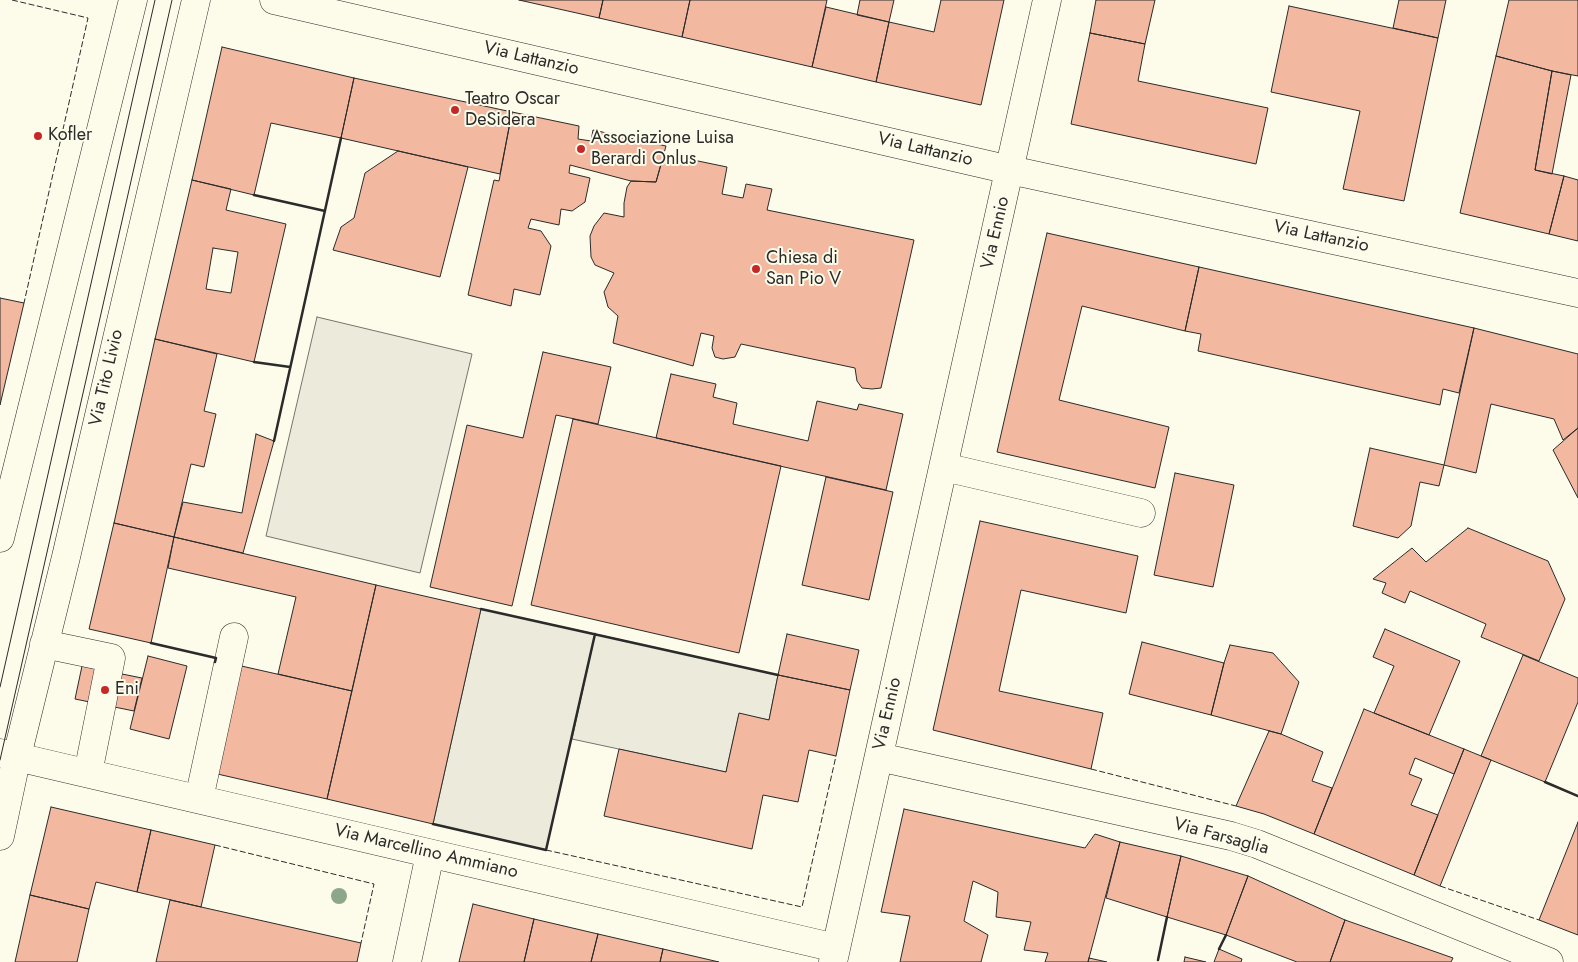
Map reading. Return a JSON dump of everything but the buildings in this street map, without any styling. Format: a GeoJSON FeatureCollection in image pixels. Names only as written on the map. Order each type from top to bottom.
{"type":"FeatureCollection","features":[{"type":"Feature","properties":{"kind":"street"},"geometry":{"type":"LineString","coordinates":[[0,538],[133,0]]}},
{"type":"Feature","properties":{"kind":"street","name":"Via Tito Livio"},"geometry":{"type":"LineString","coordinates":[[0,836],[9,754],[44,644],[66,557],[196,0]]}},
{"type":"Feature","properties":{"kind":"street","name":"Via Lattanzio"},"geometry":{"type":"LineString","coordinates":[[274,0],[1010,170],[1578,293]]}},
{"type":"Feature","properties":{"kind":"street","name":"Via Ennio"},"geometry":{"type":"LineString","coordinates":[[834,955],[1047,0]]}},
{"type":"Feature","properties":{"kind":"street"},"geometry":{"type":"LineString","coordinates":[[944,466],[1141,513]]}},
{"type":"Feature","properties":{"kind":"street"},"geometry":{"type":"LineString","coordinates":[[199,799],[234,637]]}},
{"type":"Feature","properties":{"kind":"street"},"geometry":{"type":"LineString","coordinates":[[44,644],[111,658],[88,773]]}},
{"type":"Feature","properties":{"kind":"street","name":"Via Marcellino Ammiano"},"geometry":{"type":"LineString","coordinates":[[9,754],[430,854],[834,955]]}},
{"type":"Feature","properties":{"kind":"street","name":"Via Farsaglia"},"geometry":{"type":"LineString","coordinates":[[878,757],[1231,836],[1257,844],[1549,962]]}},
{"type":"Feature","properties":{"kind":"street"},"geometry":{"type":"LineString","coordinates":[[406,962],[430,854]]}},
{"type":"Feature","properties":{"kind":"shaded area"},"geometry":{"type":"Polygon","coordinates":[[[317,317],[472,354],[420,573],[266,536],[317,317]]]}},
{"type":"Feature","properties":{"kind":"shaded area"},"geometry":{"type":"Polygon","coordinates":[[[481,609],[595,634],[546,850],[433,824],[481,609]]]}},
{"type":"Feature","properties":{"kind":"shaded area"},"geometry":{"type":"Polygon","coordinates":[[[595,634],[778,675],[769,720],[739,714],[726,772],[572,739],[595,634]]]}},
{"type":"Feature","properties":{"kind":"tram line"},"geometry":{"type":"LineString","coordinates":[[0,687],[155,0]]}},
{"type":"Feature","properties":{"kind":"tram line"},"geometry":{"type":"LineString","coordinates":[[0,760],[172,0]]}},
{"type":"Feature","properties":{"kind":"fence"},"geometry":{"type":"LineString","coordinates":[[12,0],[88,18],[24,303]]}},
{"type":"Feature","properties":{"kind":"fence"},"geometry":{"type":"LineString","coordinates":[[546,850],[802,907],[836,756]]}},
{"type":"Feature","properties":{"kind":"fence"},"geometry":{"type":"LineString","coordinates":[[1091,769],[1236,806]]}},
{"type":"Feature","properties":{"kind":"fence"},"geometry":{"type":"LineString","coordinates":[[215,845],[374,884],[361,943]]}},
{"type":"Feature","properties":{"kind":"fence"},"geometry":{"type":"LineString","coordinates":[[1440,886],[1539,920]]}},
{"type":"Feature","properties":{"kind":"wall"},"geometry":{"type":"LineString","coordinates":[[274,441],[341,138]]}},
{"type":"Feature","properties":{"kind":"wall"},"geometry":{"type":"LineString","coordinates":[[254,195],[325,211]]}},
{"type":"Feature","properties":{"kind":"wall"},"geometry":{"type":"LineString","coordinates":[[254,362],[290,367]]}},
{"type":"Feature","properties":{"kind":"wall"},"geometry":{"type":"LineString","coordinates":[[481,609],[778,675]]}},
{"type":"Feature","properties":{"kind":"wall"},"geometry":{"type":"LineString","coordinates":[[433,824],[546,850],[595,634]]}},
{"type":"Feature","properties":{"kind":"wall"},"geometry":{"type":"LineString","coordinates":[[151,643],[216,658],[215,662]]}},
{"type":"Feature","properties":{"kind":"wall"},"geometry":{"type":"LineString","coordinates":[[1545,782],[1578,796]]}},
{"type":"Feature","properties":{"kind":"wall"},"geometry":{"type":"LineString","coordinates":[[1158,960],[1167,917]]}},
{"type":"Feature","properties":{"kind":"wall"},"geometry":{"type":"LineString","coordinates":[[1219,949],[1226,935]]}},
{"type":"Feature","properties":{"kind":"place","name":"Teatro Oscar DeSidera"},"geometry":{"type":"Point","coordinates":[455,110]}},
{"type":"Feature","properties":{"kind":"place","name":"Kofler"},"geometry":{"type":"Point","coordinates":[38,136]}},
{"type":"Feature","properties":{"kind":"place","name":"Associazione Luisa Berardi Onlus"},"geometry":{"type":"Point","coordinates":[581,149]}},
{"type":"Feature","properties":{"kind":"place","name":"Chiesa di San Pio V"},"geometry":{"type":"Point","coordinates":[756,269]}},
{"type":"Feature","properties":{"kind":"place","name":"Eni"},"geometry":{"type":"Point","coordinates":[105,690]}}]}
